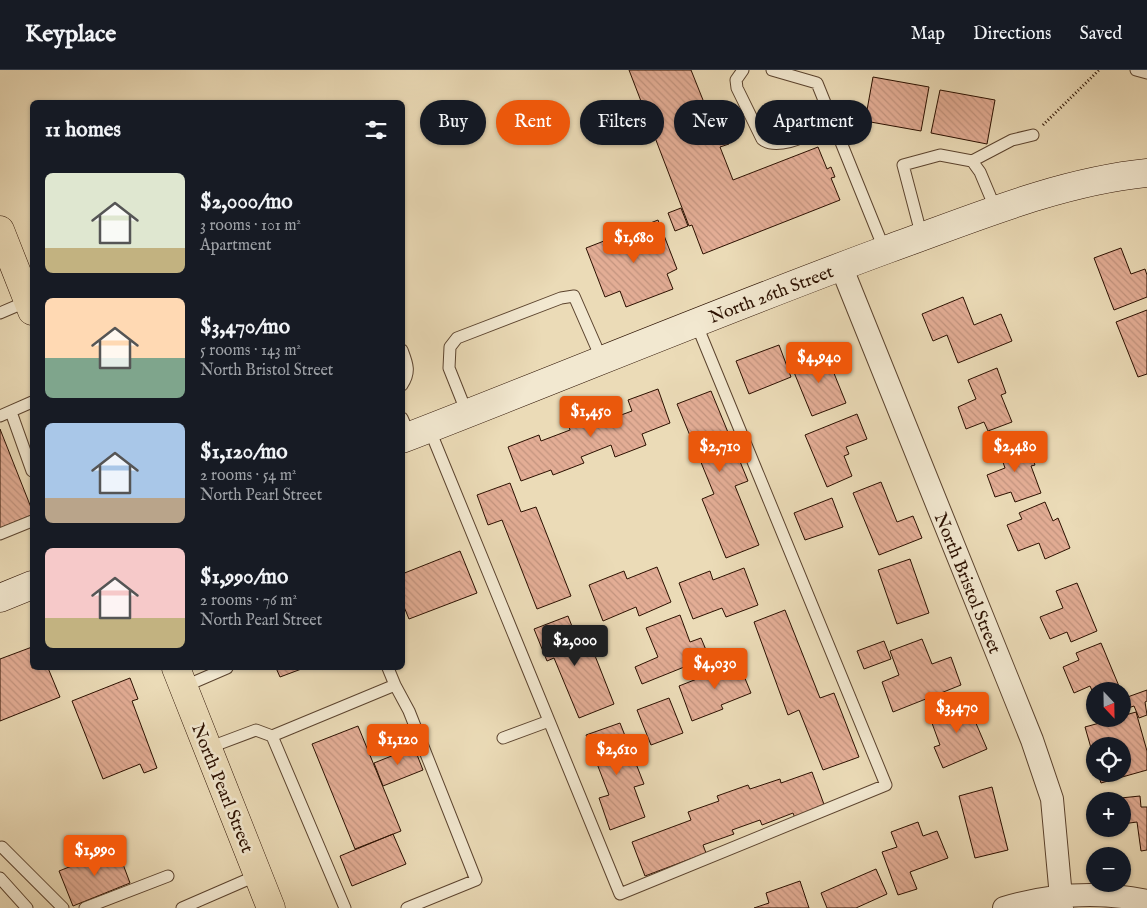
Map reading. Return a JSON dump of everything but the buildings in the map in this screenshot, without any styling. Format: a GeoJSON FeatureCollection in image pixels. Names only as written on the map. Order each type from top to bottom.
{"type":"FeatureCollection","features":[{"type":"Feature","properties":{"kind":"main road"},"geometry":{"type":"LineString","coordinates":[[0,230],[29,295]]}},
{"type":"Feature","properties":{"kind":"main road","name":"North Pearl Street"},"geometry":{"type":"LineString","coordinates":[[179,677],[271,908]]}},
{"type":"Feature","properties":{"kind":"street","name":"North 26th Street"},"geometry":{"type":"LineString","coordinates":[[411,430],[467,413],[841,266],[996,210],[1077,186],[1147,173]]}},
{"type":"Feature","properties":{"kind":"street","name":"North Bristol Street"},"geometry":{"type":"LineString","coordinates":[[841,266],[1035,748],[1052,800],[1061,902]]}},
{"type":"Feature","properties":{"kind":"street"},"geometry":{"type":"LineString","coordinates":[[0,598],[30,586]]}},
{"type":"Feature","properties":{"kind":"street"},"geometry":{"type":"LineString","coordinates":[[1004,908],[1034,899],[1061,902],[1101,894],[1147,901]]}},
{"type":"Feature","properties":{"kind":"lane"},"geometry":{"type":"LineString","coordinates":[[743,70],[736,80],[737,88],[755,125]]}},
{"type":"Feature","properties":{"kind":"lane"},"geometry":{"type":"LineString","coordinates":[[772,70],[817,82],[824,100]]}},
{"type":"Feature","properties":{"kind":"lane"},"geometry":{"type":"LineString","coordinates":[[1136,70],[1147,73]]}},
{"type":"Feature","properties":{"kind":"lane"},"geometry":{"type":"LineString","coordinates":[[922,237],[903,166],[940,155],[972,161],[1012,140],[1032,135]]}},
{"type":"Feature","properties":{"kind":"lane"},"geometry":{"type":"LineString","coordinates":[[842,145],[885,251]]}},
{"type":"Feature","properties":{"kind":"lane"},"geometry":{"type":"LineString","coordinates":[[972,161],[980,172],[996,210]]}},
{"type":"Feature","properties":{"kind":"lane"},"geometry":{"type":"LineString","coordinates":[[0,313],[29,295]]}},
{"type":"Feature","properties":{"kind":"lane"},"geometry":{"type":"LineString","coordinates":[[467,413],[449,368],[450,347],[457,338],[561,298],[574,296],[602,360]]}},
{"type":"Feature","properties":{"kind":"lane"},"geometry":{"type":"LineString","coordinates":[[411,430],[548,721],[620,894],[886,785],[696,323]]}},
{"type":"Feature","properties":{"kind":"lane"},"geometry":{"type":"LineString","coordinates":[[405,358],[408,366],[405,381]]}},
{"type":"Feature","properties":{"kind":"lane"},"geometry":{"type":"LineString","coordinates":[[0,416],[30,403]]}},
{"type":"Feature","properties":{"kind":"lane"},"geometry":{"type":"LineString","coordinates":[[11,412],[30,465]]}},
{"type":"Feature","properties":{"kind":"lane"},"geometry":{"type":"LineString","coordinates":[[0,534],[30,522]]}},
{"type":"Feature","properties":{"kind":"lane"},"geometry":{"type":"LineString","coordinates":[[179,677],[216,670]]}},
{"type":"Feature","properties":{"kind":"lane"},"geometry":{"type":"LineString","coordinates":[[389,670],[394,685],[409,711],[476,880],[407,908]]}},
{"type":"Feature","properties":{"kind":"lane"},"geometry":{"type":"LineString","coordinates":[[208,748],[256,730],[272,736],[394,685]]}},
{"type":"Feature","properties":{"kind":"lane"},"geometry":{"type":"LineString","coordinates":[[503,738],[548,721]]}},
{"type":"Feature","properties":{"kind":"lane"},"geometry":{"type":"LineString","coordinates":[[272,736],[345,908]]}},
{"type":"Feature","properties":{"kind":"lane"},"geometry":{"type":"LineString","coordinates":[[2,847],[63,908]]}},
{"type":"Feature","properties":{"kind":"lane"},"geometry":{"type":"LineString","coordinates":[[180,908],[258,875]]}},
{"type":"Feature","properties":{"kind":"lane"},"geometry":{"type":"LineString","coordinates":[[85,908],[168,876]]}},
{"type":"Feature","properties":{"kind":"lane"},"geometry":{"type":"LineString","coordinates":[[0,878],[27,908]]}},
{"type":"Feature","properties":{"kind":"path"},"geometry":{"type":"LineString","coordinates":[[1032,135],[1099,70]]}}]}
